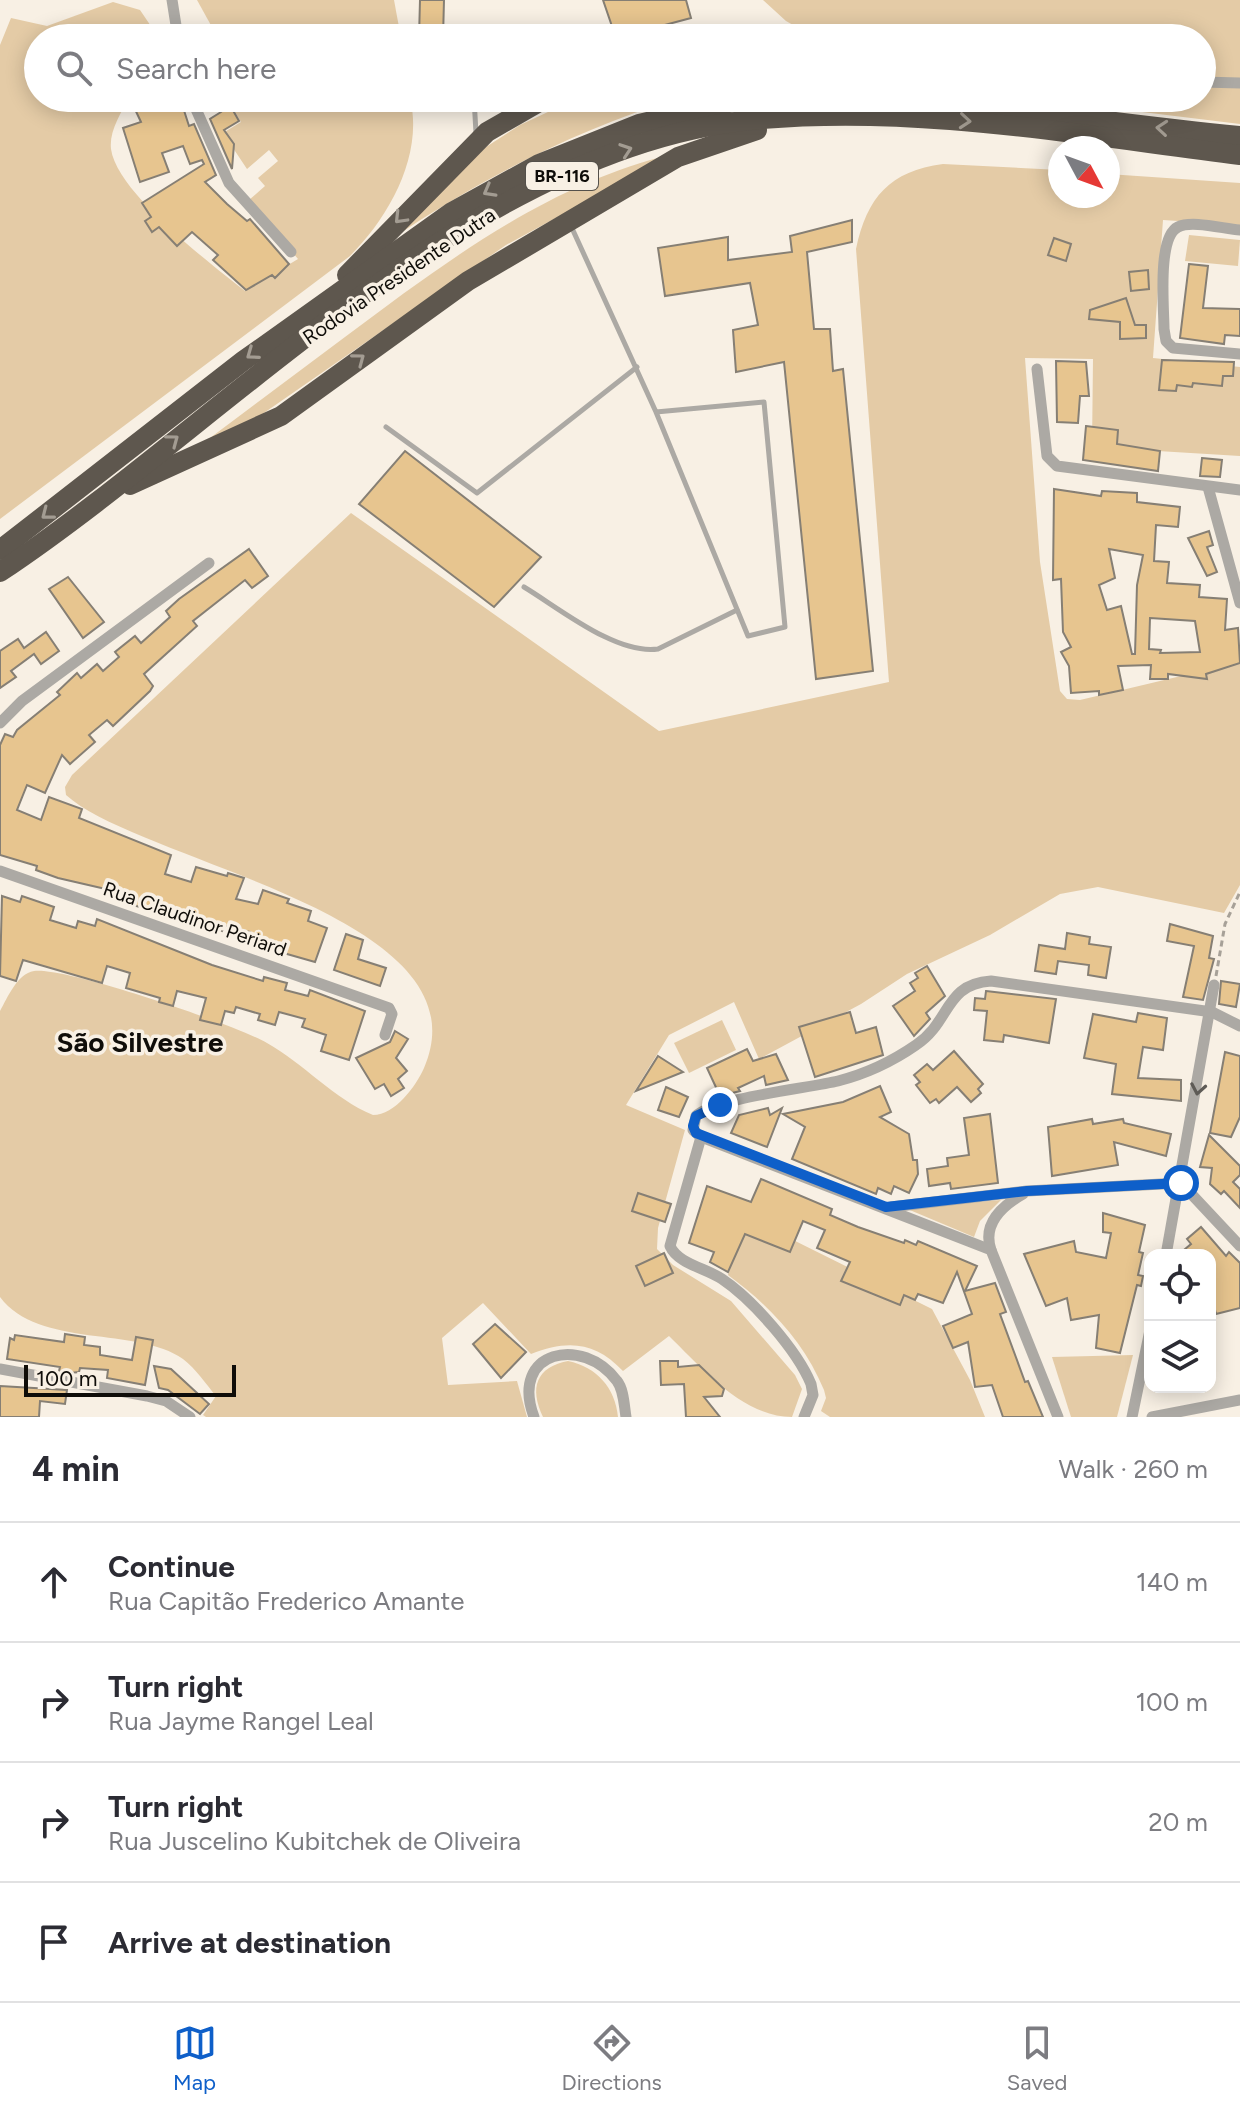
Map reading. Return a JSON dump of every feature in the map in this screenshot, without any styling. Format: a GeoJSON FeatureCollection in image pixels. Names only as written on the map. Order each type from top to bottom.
{"type":"FeatureCollection","features":[{"type":"Feature","properties":{"kind":"highway"},"geometry":{"type":"LineString","coordinates":[[317,308],[476,142],[524,112]]}},
{"type":"Feature","properties":{"kind":"highway","name":"Rodovia Presidente Dutra"},"geometry":{"type":"LineString","coordinates":[[0,550],[317,308],[452,212],[539,164],[639,124],[690,112]]}},
{"type":"Feature","properties":{"kind":"highway"},"geometry":{"type":"LineString","coordinates":[[1098,112],[1123,124],[1240,136]]}},
{"type":"Feature","properties":{"kind":"highway","name":"Rodovia Presidente Dutra"},"geometry":{"type":"LineString","coordinates":[[0,572],[334,318],[464,229],[590,163],[645,144],[700,128],[848,114],[957,121],[1240,155]]}},
{"type":"Feature","properties":{"kind":"highway"},"geometry":{"type":"LineString","coordinates":[[94,501],[281,416],[468,281],[678,157],[720,140],[805,117]]}},
{"type":"Feature","properties":{"kind":"highway"},"geometry":{"type":"LineString","coordinates":[[0,579],[58,529]]}},
{"type":"Feature","properties":{"kind":"street"},"geometry":{"type":"LineString","coordinates":[[172,0],[176,24]]}},
{"type":"Feature","properties":{"kind":"street"},"geometry":{"type":"LineString","coordinates":[[1216,82],[1240,83]]}},
{"type":"Feature","properties":{"kind":"street"},"geometry":{"type":"LineString","coordinates":[[197,112],[229,183],[291,252]]}},
{"type":"Feature","properties":{"kind":"street"},"geometry":{"type":"LineString","coordinates":[[1240,230],[1181,226],[1167,238],[1164,329],[1168,344],[1177,349],[1240,354]]}},
{"type":"Feature","properties":{"kind":"street"},"geometry":{"type":"LineString","coordinates":[[1037,369],[1047,454],[1055,465],[1240,490]]}},
{"type":"Feature","properties":{"kind":"street"},"geometry":{"type":"LineString","coordinates":[[1208,487],[1240,603]]}},
{"type":"Feature","properties":{"kind":"street"},"geometry":{"type":"LineString","coordinates":[[0,723],[22,701],[209,563]]}},
{"type":"Feature","properties":{"kind":"street","name":"Rua Claudinor Periard"},"geometry":{"type":"LineString","coordinates":[[0,871],[377,1004],[391,1010],[385,1035]]}},
{"type":"Feature","properties":{"kind":"street"},"geometry":{"type":"LineString","coordinates":[[991,1250],[701,1137],[693,1130],[694,1121],[700,1112],[709,1108],[841,1080],[900,1055],[919,1044],[935,1027],[963,986],[972,982],[991,981],[1212,1012],[1240,1026]]}},
{"type":"Feature","properties":{"kind":"street"},"geometry":{"type":"LineString","coordinates":[[1167,1249],[1212,1012],[1214,985]]}},
{"type":"Feature","properties":{"kind":"street"},"geometry":{"type":"LineString","coordinates":[[701,1137],[670,1237],[671,1250],[722,1279],[763,1316],[811,1384],[813,1395],[804,1417]]}},
{"type":"Feature","properties":{"kind":"street"},"geometry":{"type":"LineString","coordinates":[[886,1207],[1027,1191],[1181,1183],[1240,1246]]}},
{"type":"Feature","properties":{"kind":"street"},"geometry":{"type":"LineString","coordinates":[[1027,1191],[1002,1210],[991,1223],[988,1234],[991,1250],[1058,1417]]}},
{"type":"Feature","properties":{"kind":"street"},"geometry":{"type":"LineString","coordinates":[[534,1417],[529,1394],[533,1370],[549,1356],[568,1355],[595,1363],[615,1379],[626,1417]]}},
{"type":"Feature","properties":{"kind":"street"},"geometry":{"type":"LineString","coordinates":[[1132,1417],[1144,1359]]}},
{"type":"Feature","properties":{"kind":"street"},"geometry":{"type":"LineString","coordinates":[[0,1369],[147,1396],[166,1401],[190,1417]]}},
{"type":"Feature","properties":{"kind":"street"},"geometry":{"type":"LineString","coordinates":[[1152,1417],[1183,1414],[1240,1400]]}},
{"type":"Feature","properties":{"kind":"lane"},"geometry":{"type":"LineString","coordinates":[[475,112],[476,142]]}},
{"type":"Feature","properties":{"kind":"lane"},"geometry":{"type":"LineString","coordinates":[[569,221],[637,367],[748,636],[785,627],[764,402],[656,412]]}},
{"type":"Feature","properties":{"kind":"lane"},"geometry":{"type":"LineString","coordinates":[[386,427],[477,493],[637,367]]}},
{"type":"Feature","properties":{"kind":"lane"},"geometry":{"type":"LineString","coordinates":[[524,587],[609,638],[644,650],[658,649],[737,610]]}},
{"type":"Feature","properties":{"kind":"path"},"geometry":{"type":"LineString","coordinates":[[1214,985],[1225,924],[1240,892]]}},
{"type":"Feature","properties":{"kind":"shaded area"},"geometry":{"type":"Polygon","coordinates":[[[197,0],[394,0],[398,24],[210,24],[197,0]]]}},
{"type":"Feature","properties":{"kind":"shaded area"},"geometry":{"type":"Polygon","coordinates":[[[763,0],[1240,0],[1240,124],[1142,112],[1216,112],[1216,24],[791,24],[763,0]]]}},
{"type":"Feature","properties":{"kind":"shaded area"},"geometry":{"type":"Polygon","coordinates":[[[113,2],[140,10],[150,24],[52,24],[113,2]]]}},
{"type":"Feature","properties":{"kind":"shaded area"},"geometry":{"type":"Polygon","coordinates":[[[11,18],[38,24],[24,24],[24,112],[121,112],[112,136],[111,149],[117,167],[130,186],[168,226],[245,291],[298,259],[249,200],[265,186],[258,178],[278,161],[269,150],[247,169],[223,133],[241,122],[235,112],[412,112],[413,120],[412,141],[400,184],[378,223],[350,256],[0,519],[0,45],[11,18]]]}},
{"type":"Feature","properties":{"kind":"shaded area"},"geometry":{"type":"Polygon","coordinates":[[[548,112],[638,112],[529,158],[390,240],[486,147],[520,125],[548,112]]]}},
{"type":"Feature","properties":{"kind":"shaded area"},"geometry":{"type":"Polygon","coordinates":[[[673,154],[506,245],[261,415],[202,444],[424,279],[502,227],[585,184],[673,154]]]}},
{"type":"Feature","properties":{"kind":"shaded area"},"geometry":{"type":"Polygon","coordinates":[[[943,164],[1048,169],[1048,208],[1120,208],[1120,175],[1240,183],[1240,225],[1163,220],[1153,358],[1240,367],[1240,456],[1092,447],[1093,359],[1025,358],[1040,562],[1060,691],[1067,699],[1080,700],[1240,662],[1240,885],[1224,913],[1098,887],[1060,894],[990,935],[907,974],[861,1004],[759,1059],[734,1002],[669,1035],[626,1105],[685,1130],[658,1228],[657,1249],[673,1265],[731,1301],[795,1375],[802,1389],[792,1417],[774,1415],[740,1400],[669,1336],[623,1371],[602,1354],[581,1346],[557,1346],[531,1354],[483,1303],[442,1338],[448,1385],[517,1381],[527,1417],[206,1417],[203,1415],[216,1396],[183,1359],[164,1349],[140,1343],[63,1331],[17,1313],[0,1297],[0,1011],[14,987],[28,973],[51,972],[79,978],[222,1023],[267,1043],[345,1100],[373,1115],[397,1105],[424,1068],[431,1015],[406,970],[360,932],[298,900],[106,820],[66,795],[65,787],[72,775],[351,513],[659,731],[889,682],[856,249],[874,201],[895,180],[943,164]]]}},
{"type":"Feature","properties":{"kind":"shaded area"},"geometry":{"type":"Polygon","coordinates":[[[1189,235],[1240,240],[1238,266],[1185,261],[1189,235]]]}},
{"type":"Feature","properties":{"kind":"shaded area"},"geometry":{"type":"Polygon","coordinates":[[[722,1020],[736,1050],[689,1073],[674,1043],[722,1020]]]}},
{"type":"Feature","properties":{"kind":"shaded area"},"geometry":{"type":"Polygon","coordinates":[[[1001,1200],[980,1221],[974,1237],[905,1208],[1001,1200]]]}},
{"type":"Feature","properties":{"kind":"shaded area"},"geometry":{"type":"Polygon","coordinates":[[[747,1217],[932,1309],[970,1380],[985,1417],[830,1417],[821,1411],[826,1398],[824,1390],[796,1341],[772,1312],[728,1275],[747,1217]]]}},
{"type":"Feature","properties":{"kind":"shaded area"},"geometry":{"type":"Polygon","coordinates":[[[1133,1355],[1117,1417],[1071,1417],[1052,1357],[1133,1355]]]}},
{"type":"Feature","properties":{"kind":"shaded area"},"geometry":{"type":"Polygon","coordinates":[[[568,1361],[588,1368],[603,1380],[613,1397],[618,1417],[543,1417],[536,1397],[538,1380],[549,1368],[568,1361]]]}},
{"type":"Feature","properties":{"kind":"building"},"geometry":{"type":"Polygon","coordinates":[[[420,0],[444,0],[443,24],[419,24],[420,0]]]}},
{"type":"Feature","properties":{"kind":"building"},"geometry":{"type":"Polygon","coordinates":[[[603,0],[686,0],[691,18],[668,24],[611,24],[603,0]]]}},
{"type":"Feature","properties":{"kind":"building"},"geometry":{"type":"Polygon","coordinates":[[[136,112],[184,112],[189,126],[194,124],[216,175],[205,182],[247,221],[250,219],[289,264],[275,278],[272,275],[246,290],[213,260],[218,255],[192,232],[177,246],[159,227],[152,232],[145,221],[151,217],[142,203],[204,164],[202,160],[190,164],[183,146],[162,153],[169,172],[140,182],[123,128],[141,122],[136,112]]]}},
{"type":"Feature","properties":{"kind":"building"},"geometry":{"type":"Polygon","coordinates":[[[221,112],[234,112],[239,121],[224,130],[234,144],[232,169],[210,119],[221,112]]]}},
{"type":"Feature","properties":{"kind":"building"},"geometry":{"type":"Polygon","coordinates":[[[852,220],[852,242],[807,252],[814,329],[830,329],[833,371],[843,369],[873,671],[816,679],[784,362],[736,372],[733,330],[758,325],[750,283],[665,296],[658,248],[728,237],[728,260],[792,252],[790,236],[852,220]]]}},
{"type":"Feature","properties":{"kind":"building"},"geometry":{"type":"Polygon","coordinates":[[[1054,238],[1071,244],[1066,261],[1048,255],[1054,238]]]}},
{"type":"Feature","properties":{"kind":"building"},"geometry":{"type":"Polygon","coordinates":[[[1189,264],[1208,266],[1203,308],[1240,309],[1240,336],[1225,335],[1224,344],[1180,338],[1189,264]]]}},
{"type":"Feature","properties":{"kind":"building"},"geometry":{"type":"Polygon","coordinates":[[[1148,270],[1149,289],[1131,291],[1129,272],[1148,270]]]}},
{"type":"Feature","properties":{"kind":"building"},"geometry":{"type":"Polygon","coordinates":[[[1126,298],[1135,325],[1146,325],[1146,338],[1120,339],[1120,322],[1089,319],[1090,310],[1126,298]]]}},
{"type":"Feature","properties":{"kind":"building"},"geometry":{"type":"Polygon","coordinates":[[[1162,360],[1234,362],[1233,376],[1223,376],[1222,386],[1193,383],[1192,387],[1177,385],[1176,391],[1159,390],[1162,360]]]}},
{"type":"Feature","properties":{"kind":"building"},"geometry":{"type":"Polygon","coordinates":[[[1056,361],[1086,362],[1089,396],[1080,396],[1078,423],[1057,422],[1056,361]]]}},
{"type":"Feature","properties":{"kind":"building"},"geometry":{"type":"Polygon","coordinates":[[[1086,426],[1118,430],[1117,444],[1160,451],[1158,471],[1083,460],[1086,426]]]}},
{"type":"Feature","properties":{"kind":"building"},"geometry":{"type":"Polygon","coordinates":[[[405,451],[541,557],[494,607],[359,504],[405,451]]]}},
{"type":"Feature","properties":{"kind":"building"},"geometry":{"type":"Polygon","coordinates":[[[1202,458],[1222,460],[1220,477],[1200,476],[1202,458]]]}},
{"type":"Feature","properties":{"kind":"building"},"geometry":{"type":"Polygon","coordinates":[[[1054,489],[1101,496],[1102,491],[1137,493],[1137,502],[1180,507],[1178,527],[1156,525],[1154,561],[1169,562],[1167,583],[1200,585],[1199,597],[1227,599],[1225,630],[1238,628],[1240,663],[1206,674],[1207,679],[1168,674],[1168,679],[1150,679],[1151,665],[1118,666],[1123,690],[1099,695],[1099,691],[1071,693],[1069,666],[1061,652],[1071,647],[1063,632],[1061,579],[1053,580],[1054,489]],[[1109,549],[1115,578],[1099,585],[1107,610],[1121,606],[1132,654],[1135,654],[1137,585],[1143,555],[1109,549]],[[1150,618],[1149,649],[1161,650],[1160,653],[1200,652],[1195,621],[1150,618]]]}},
{"type":"Feature","properties":{"kind":"building"},"geometry":{"type":"Polygon","coordinates":[[[1209,531],[1213,545],[1207,547],[1217,572],[1207,576],[1188,538],[1209,531]]]}},
{"type":"Feature","properties":{"kind":"building"},"geometry":{"type":"Polygon","coordinates":[[[249,549],[268,576],[252,588],[245,580],[193,621],[197,626],[144,674],[153,686],[150,691],[113,726],[107,720],[89,735],[95,742],[70,764],[62,755],[45,793],[27,785],[17,810],[41,820],[49,797],[82,809],[79,818],[171,855],[165,874],[191,882],[196,867],[227,876],[228,873],[244,878],[236,899],[258,904],[263,890],[289,899],[287,903],[311,911],[308,921],[327,928],[315,962],[273,950],[248,938],[250,932],[224,926],[222,931],[156,907],[154,911],[133,905],[136,896],[58,878],[36,870],[37,866],[0,855],[0,745],[5,734],[13,737],[17,730],[60,695],[57,692],[77,673],[81,678],[97,664],[103,671],[119,657],[115,652],[135,636],[141,643],[170,617],[166,611],[179,599],[249,549]]]}},
{"type":"Feature","properties":{"kind":"building"},"geometry":{"type":"Polygon","coordinates":[[[68,577],[104,622],[83,638],[49,589],[68,577]]]}},
{"type":"Feature","properties":{"kind":"building"},"geometry":{"type":"Polygon","coordinates":[[[46,632],[59,651],[41,664],[34,654],[11,671],[16,677],[0,688],[0,651],[18,639],[24,648],[46,632]]]}},
{"type":"Feature","properties":{"kind":"building"},"geometry":{"type":"Polygon","coordinates":[[[2,896],[20,902],[22,896],[54,907],[50,920],[76,928],[78,921],[95,926],[97,919],[212,965],[263,981],[264,977],[287,983],[285,990],[308,996],[310,990],[365,1011],[349,1060],[321,1051],[326,1035],[302,1027],[305,1019],[279,1012],[275,1025],[258,1020],[260,1014],[236,1007],[234,1013],[225,1011],[221,1025],[200,1020],[206,998],[177,991],[173,1006],[159,1002],[160,998],[126,988],[130,973],[107,966],[102,983],[23,960],[16,981],[0,976],[2,896]]]}},
{"type":"Feature","properties":{"kind":"building"},"geometry":{"type":"Polygon","coordinates":[[[1170,924],[1213,936],[1209,958],[1214,959],[1203,1000],[1183,997],[1194,946],[1167,941],[1170,924]]]}},
{"type":"Feature","properties":{"kind":"building"},"geometry":{"type":"Polygon","coordinates":[[[1067,933],[1090,937],[1089,944],[1111,947],[1106,978],[1088,975],[1089,965],[1058,961],[1056,974],[1035,971],[1039,945],[1065,949],[1067,933]]]}},
{"type":"Feature","properties":{"kind":"building"},"geometry":{"type":"Polygon","coordinates":[[[346,934],[363,940],[358,959],[386,968],[380,986],[334,970],[346,934]]]}},
{"type":"Feature","properties":{"kind":"building"},"geometry":{"type":"Polygon","coordinates":[[[927,966],[945,996],[926,1013],[930,1019],[914,1036],[893,1006],[915,991],[910,983],[918,978],[915,973],[927,966]]]}},
{"type":"Feature","properties":{"kind":"building"},"geometry":{"type":"Polygon","coordinates":[[[1221,981],[1240,984],[1236,1007],[1219,1004],[1221,981]]]}},
{"type":"Feature","properties":{"kind":"building"},"geometry":{"type":"Polygon","coordinates":[[[986,991],[1056,999],[1049,1043],[1004,1035],[1003,1042],[984,1040],[987,1011],[974,1010],[975,998],[985,999],[986,991]]]}},
{"type":"Feature","properties":{"kind":"building"},"geometry":{"type":"Polygon","coordinates":[[[850,1012],[856,1033],[876,1027],[883,1055],[815,1077],[799,1027],[850,1012]]]}},
{"type":"Feature","properties":{"kind":"building"},"geometry":{"type":"Polygon","coordinates":[[[1138,1013],[1167,1018],[1163,1050],[1143,1047],[1138,1078],[1181,1080],[1181,1101],[1112,1094],[1116,1064],[1084,1058],[1093,1014],[1136,1022],[1138,1013]]]}},
{"type":"Feature","properties":{"kind":"building"},"geometry":{"type":"Polygon","coordinates":[[[395,1031],[408,1039],[396,1058],[407,1071],[398,1079],[404,1088],[391,1096],[384,1084],[375,1089],[356,1058],[390,1042],[395,1031]]]}},
{"type":"Feature","properties":{"kind":"building"},"geometry":{"type":"Polygon","coordinates":[[[747,1049],[753,1061],[776,1054],[788,1080],[766,1085],[764,1076],[738,1088],[740,1091],[720,1096],[707,1068],[747,1049]]]}},
{"type":"Feature","properties":{"kind":"building"},"geometry":{"type":"Polygon","coordinates":[[[954,1051],[983,1084],[978,1089],[981,1093],[971,1102],[957,1087],[939,1103],[936,1099],[930,1103],[916,1085],[920,1082],[914,1075],[927,1064],[933,1070],[954,1051]]]}},
{"type":"Feature","properties":{"kind":"building"},"geometry":{"type":"Polygon","coordinates":[[[1225,1052],[1240,1056],[1240,1117],[1231,1137],[1210,1133],[1225,1052]]]}},
{"type":"Feature","properties":{"kind":"building"},"geometry":{"type":"Polygon","coordinates":[[[658,1056],[683,1072],[636,1091],[658,1056]]]}},
{"type":"Feature","properties":{"kind":"building"},"geometry":{"type":"Polygon","coordinates":[[[880,1086],[891,1112],[880,1117],[909,1134],[913,1160],[917,1160],[918,1174],[909,1193],[894,1186],[891,1194],[878,1188],[876,1194],[792,1159],[805,1127],[783,1114],[843,1102],[880,1086]]]}},
{"type":"Feature","properties":{"kind":"building"},"geometry":{"type":"Polygon","coordinates":[[[666,1087],[688,1097],[679,1117],[658,1110],[666,1087]]]}},
{"type":"Feature","properties":{"kind":"building"},"geometry":{"type":"Polygon","coordinates":[[[768,1108],[770,1115],[782,1108],[767,1147],[731,1133],[739,1115],[768,1108]]]}},
{"type":"Feature","properties":{"kind":"building"},"geometry":{"type":"Polygon","coordinates":[[[990,1114],[998,1183],[951,1189],[950,1183],[929,1186],[927,1169],[948,1166],[947,1158],[969,1155],[964,1118],[990,1114]]]}},
{"type":"Feature","properties":{"kind":"building"},"geometry":{"type":"Polygon","coordinates":[[[1092,1119],[1093,1124],[1123,1119],[1124,1123],[1171,1134],[1166,1156],[1114,1142],[1118,1165],[1052,1176],[1048,1127],[1092,1119]]]}},
{"type":"Feature","properties":{"kind":"building"},"geometry":{"type":"Polygon","coordinates":[[[1209,1135],[1240,1166],[1240,1175],[1233,1182],[1240,1189],[1240,1208],[1224,1191],[1221,1194],[1210,1184],[1212,1168],[1200,1167],[1209,1135]]]}},
{"type":"Feature","properties":{"kind":"building"},"geometry":{"type":"Polygon","coordinates":[[[761,1179],[832,1209],[830,1215],[858,1227],[904,1243],[905,1240],[916,1245],[918,1241],[977,1266],[965,1291],[995,1283],[1006,1312],[1000,1314],[1025,1382],[1028,1381],[1043,1417],[1003,1417],[992,1385],[975,1387],[968,1342],[953,1348],[943,1326],[972,1314],[957,1272],[943,1303],[918,1294],[915,1300],[904,1295],[900,1305],[841,1281],[850,1262],[817,1248],[825,1230],[803,1221],[790,1252],[745,1234],[728,1272],[710,1262],[714,1252],[689,1243],[707,1186],[751,1202],[761,1179]]]}},
{"type":"Feature","properties":{"kind":"building"},"geometry":{"type":"Polygon","coordinates":[[[638,1193],[671,1204],[665,1222],[632,1211],[638,1193]]]}},
{"type":"Feature","properties":{"kind":"building"},"geometry":{"type":"Polygon","coordinates":[[[1103,1213],[1145,1225],[1138,1275],[1143,1276],[1141,1286],[1137,1285],[1120,1353],[1096,1348],[1099,1315],[1071,1320],[1067,1298],[1046,1306],[1024,1254],[1074,1241],[1076,1252],[1106,1258],[1111,1233],[1103,1232],[1103,1213]]]}},
{"type":"Feature","properties":{"kind":"building"},"geometry":{"type":"Polygon","coordinates":[[[1201,1227],[1226,1256],[1229,1252],[1240,1263],[1240,1308],[1216,1314],[1216,1249],[1185,1249],[1191,1244],[1187,1239],[1201,1227]]]}},
{"type":"Feature","properties":{"kind":"building"},"geometry":{"type":"Polygon","coordinates":[[[664,1253],[673,1273],[645,1286],[636,1266],[664,1253]]]}},
{"type":"Feature","properties":{"kind":"building"},"geometry":{"type":"Polygon","coordinates":[[[495,1324],[526,1352],[501,1378],[473,1344],[495,1324]]]}},
{"type":"Feature","properties":{"kind":"building"},"geometry":{"type":"Polygon","coordinates":[[[65,1334],[85,1337],[84,1345],[100,1347],[100,1355],[132,1360],[136,1337],[153,1340],[145,1385],[107,1378],[108,1370],[80,1368],[79,1372],[70,1373],[59,1371],[60,1367],[7,1359],[10,1338],[14,1340],[15,1335],[64,1342],[65,1334]]]}},
{"type":"Feature","properties":{"kind":"building"},"geometry":{"type":"Polygon","coordinates":[[[660,1361],[678,1361],[678,1367],[699,1365],[724,1389],[722,1396],[704,1397],[720,1417],[686,1417],[684,1384],[661,1385],[660,1361]]]}},
{"type":"Feature","properties":{"kind":"building"},"geometry":{"type":"Polygon","coordinates":[[[154,1366],[171,1369],[209,1404],[200,1414],[168,1390],[159,1388],[154,1366]]]}},
{"type":"Feature","properties":{"kind":"building"},"geometry":{"type":"Polygon","coordinates":[[[0,1386],[67,1390],[65,1404],[40,1401],[39,1417],[0,1417],[0,1386]]]}},
{"type":"Feature","properties":{"kind":"district","name":"São Silvestre"},"geometry":{"type":"Point","coordinates":[140,1042]}},
{"type":"Feature","properties":{"kind":"route"},"geometry":{"type":"LineString","coordinates":[[720,1105],[696,1116],[693,1130],[701,1137],[886,1207],[1027,1191],[1181,1183]]}}]}
